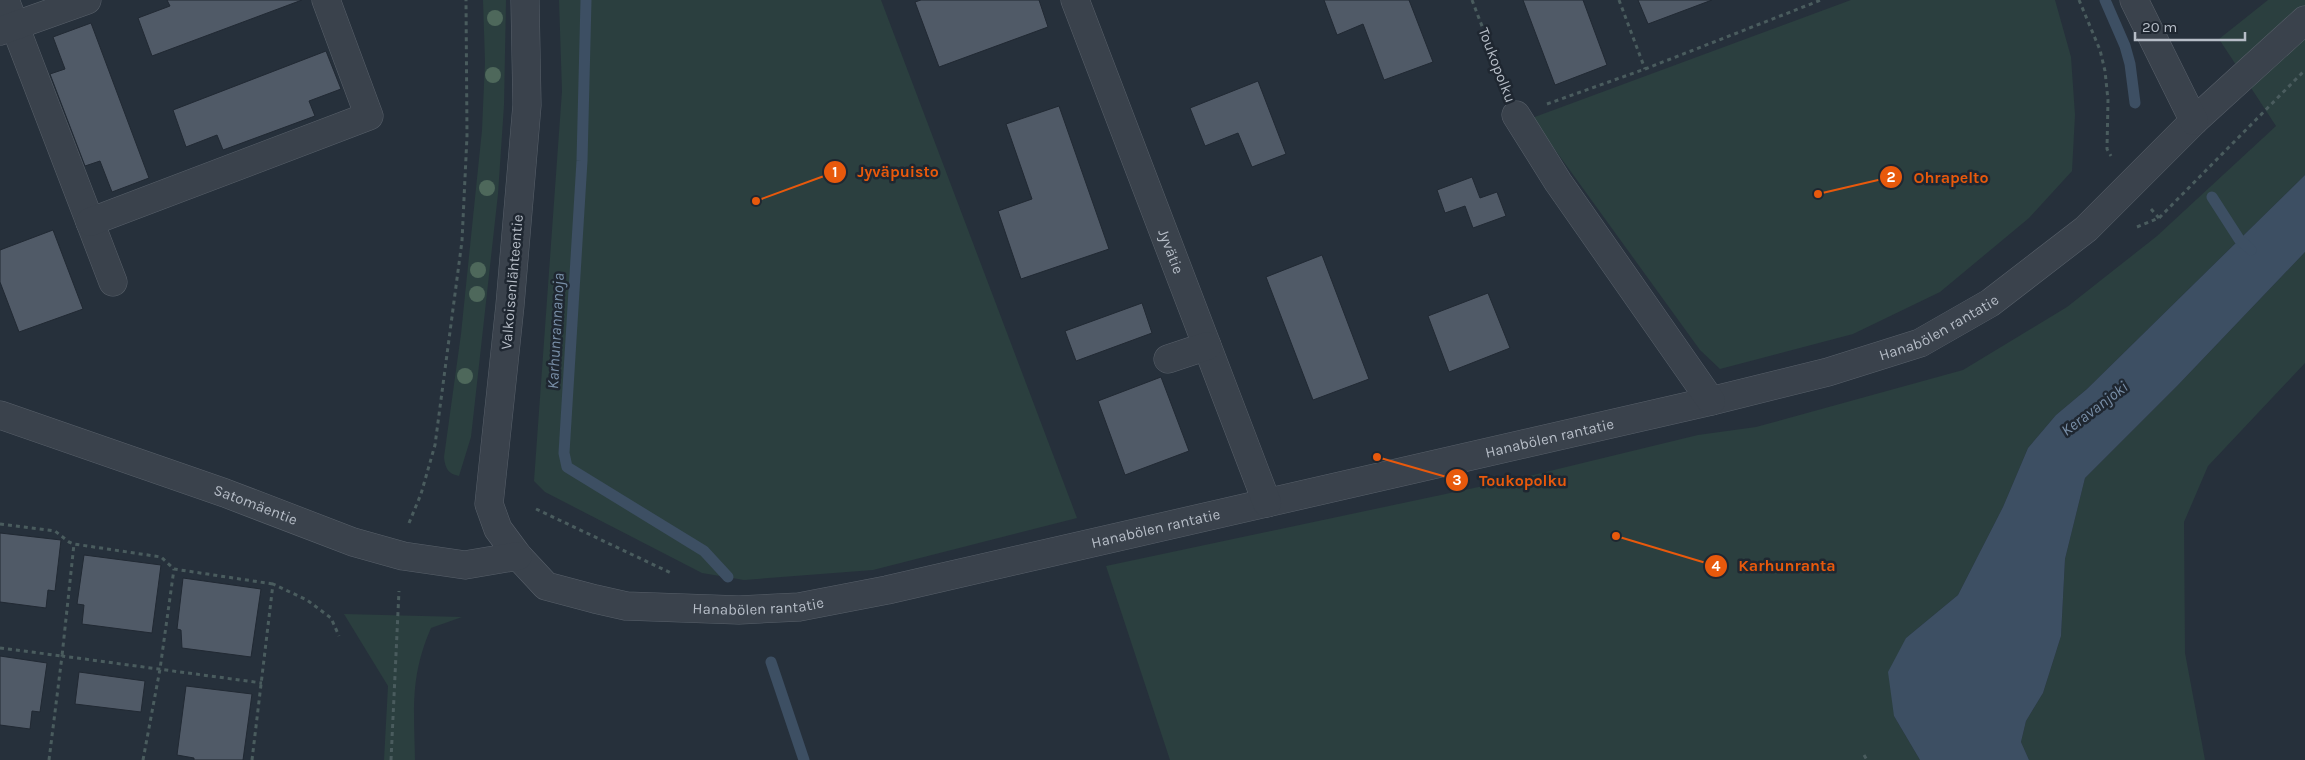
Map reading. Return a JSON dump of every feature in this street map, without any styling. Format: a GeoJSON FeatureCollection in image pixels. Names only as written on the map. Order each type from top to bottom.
{"type":"FeatureCollection","features":[{"type":"Feature","properties":{"kind":"street"},"geometry":{"type":"LineString","coordinates":[[5,0],[7,28],[90,222],[113,282]]}},
{"type":"Feature","properties":{"kind":"street"},"geometry":{"type":"LineString","coordinates":[[7,28],[87,0]]}},
{"type":"Feature","properties":{"kind":"street"},"geometry":{"type":"LineString","coordinates":[[90,222],[369,116],[326,0]]}},
{"type":"Feature","properties":{"kind":"street","name":"Valkoisenlähteentie"},"geometry":{"type":"LineString","coordinates":[[518,556],[498,528],[490,504],[510,305],[527,105],[525,0]]}},
{"type":"Feature","properties":{"kind":"street","name":"Jyvätie"},"geometry":{"type":"LineString","coordinates":[[1075,0],[1267,503]]}},
{"type":"Feature","properties":{"kind":"street"},"geometry":{"type":"LineString","coordinates":[[2134,0],[2194,121]]}},
{"type":"Feature","properties":{"kind":"street","name":"Hanabölen rantatie"},"geometry":{"type":"LineString","coordinates":[[518,556],[546,586],[626,606],[739,610],[800,607],[887,590],[1711,401],[1828,372],[1920,343],[1990,303],[2086,229],[2127,185],[2194,121],[2305,20]]}},
{"type":"Feature","properties":{"kind":"street","name":"Toukopolku"},"geometry":{"type":"LineString","coordinates":[[1516,115],[1558,182],[1711,401]]}},
{"type":"Feature","properties":{"kind":"street"},"geometry":{"type":"LineString","coordinates":[[1168,359],[1207,346]]}},
{"type":"Feature","properties":{"kind":"street","name":"Satomäentie"},"geometry":{"type":"LineString","coordinates":[[0,415],[225,493],[361,544],[402,556],[465,565],[518,556]]}},
{"type":"Feature","properties":{"kind":"path"},"geometry":{"type":"LineString","coordinates":[[409,523],[421,494],[435,444],[462,241],[467,136],[466,0]]}},
{"type":"Feature","properties":{"kind":"path","name":"Toukopolku"},"geometry":{"type":"LineString","coordinates":[[1472,0],[1516,115]]}},
{"type":"Feature","properties":{"kind":"path"},"geometry":{"type":"LineString","coordinates":[[1619,0],[1645,69]]}},
{"type":"Feature","properties":{"kind":"path"},"geometry":{"type":"LineString","coordinates":[[1516,115],[1645,69],[1821,0]]}},
{"type":"Feature","properties":{"kind":"path"},"geometry":{"type":"LineString","coordinates":[[2079,0],[2100,50],[2105,71],[2108,100],[2107,148],[2127,185],[2159,218]]}},
{"type":"Feature","properties":{"kind":"path"},"geometry":{"type":"LineString","coordinates":[[2136,227],[2159,218],[2305,70]]}},
{"type":"Feature","properties":{"kind":"path"},"geometry":{"type":"LineString","coordinates":[[536,509],[673,574]]}},
{"type":"Feature","properties":{"kind":"path"},"geometry":{"type":"LineString","coordinates":[[0,524],[55,531],[74,544],[161,557],[174,568],[273,584],[307,600],[331,618],[338,636]]}},
{"type":"Feature","properties":{"kind":"path"},"geometry":{"type":"LineString","coordinates":[[49,760],[74,544]]}},
{"type":"Feature","properties":{"kind":"path"},"geometry":{"type":"LineString","coordinates":[[144,760],[160,669],[174,568]]}},
{"type":"Feature","properties":{"kind":"path"},"geometry":{"type":"LineString","coordinates":[[252,760],[273,584]]}},
{"type":"Feature","properties":{"kind":"path"},"geometry":{"type":"LineString","coordinates":[[391,760],[399,591]]}},
{"type":"Feature","properties":{"kind":"path"},"geometry":{"type":"LineString","coordinates":[[0,648],[262,683]]}},
{"type":"Feature","properties":{"kind":"path"},"geometry":{"type":"LineString","coordinates":[[1864,755],[1867,760]]}},
{"type":"Feature","properties":{"kind":"green space"},"geometry":{"type":"Polygon","coordinates":[[[483,0],[506,0],[504,105],[498,194],[471,437],[459,476],[452,474],[448,470],[444,457],[461,334],[482,130],[485,62],[483,0]]]}},
{"type":"Feature","properties":{"kind":"green space"},"geometry":{"type":"Polygon","coordinates":[[[559,0],[881,0],[1077,518],[873,570],[744,580],[702,573],[545,492],[534,481],[562,91],[559,0]]]}},
{"type":"Feature","properties":{"kind":"green space"},"geometry":{"type":"Polygon","coordinates":[[[1851,0],[2055,0],[2071,57],[2075,115],[2072,171],[2029,218],[1940,292],[1853,334],[1720,369],[1700,350],[1532,118],[1851,0]]]}},
{"type":"Feature","properties":{"kind":"green space"},"geometry":{"type":"Polygon","coordinates":[[[2268,0],[2305,0],[2305,175],[2087,389],[2056,415],[2028,448],[2003,507],[1958,595],[1906,638],[1894,716],[1920,760],[1170,760],[1106,566],[1521,478],[1698,435],[1756,427],[1963,370],[2067,307],[2157,236],[2276,126],[2219,39],[2268,0]]]}},
{"type":"Feature","properties":{"kind":"green space"},"geometry":{"type":"Polygon","coordinates":[[[2305,252],[2305,363],[2208,466],[2184,522],[2185,653],[2205,760],[2029,760],[2021,742],[2026,721],[2043,693],[2061,636],[2065,559],[2085,478],[2178,385],[2305,252]]]}},
{"type":"Feature","properties":{"kind":"green space"},"geometry":{"type":"Polygon","coordinates":[[[344,614],[462,617],[431,628],[424,645],[416,677],[415,760],[384,760],[388,686],[344,614]]]}},
{"type":"Feature","properties":{"kind":"water","name":"Keravanjoki"},"geometry":{"type":"Polygon","coordinates":[[[2305,175],[2305,252],[2178,385],[2085,478],[2065,559],[2061,636],[2043,693],[2026,721],[2021,742],[2029,760],[1920,760],[1894,716],[1888,672],[1906,638],[1958,595],[2003,507],[2028,448],[2056,415],[2087,389],[2305,175]]]}},
{"type":"Feature","properties":{"kind":"building"},"geometry":{"type":"Polygon","coordinates":[[[167,0],[302,0],[152,56],[138,18],[170,6],[167,0]]]}},
{"type":"Feature","properties":{"kind":"building"},"geometry":{"type":"Polygon","coordinates":[[[921,0],[1039,0],[1048,27],[939,67],[915,2],[921,0]]]}},
{"type":"Feature","properties":{"kind":"building"},"geometry":{"type":"Polygon","coordinates":[[[1324,0],[1409,0],[1433,62],[1384,80],[1363,24],[1337,35],[1324,0]]]}},
{"type":"Feature","properties":{"kind":"building"},"geometry":{"type":"Polygon","coordinates":[[[1523,0],[1583,0],[1607,65],[1555,85],[1523,0]]]}},
{"type":"Feature","properties":{"kind":"building"},"geometry":{"type":"Polygon","coordinates":[[[1638,0],[1712,0],[1648,24],[1638,0]]]}},
{"type":"Feature","properties":{"kind":"building"},"geometry":{"type":"Polygon","coordinates":[[[91,23],[149,178],[112,192],[100,161],[85,166],[50,74],[65,69],[53,37],[91,23]]]}},
{"type":"Feature","properties":{"kind":"building"},"geometry":{"type":"Polygon","coordinates":[[[326,51],[341,89],[309,101],[315,116],[223,150],[217,135],[186,147],[173,110],[326,51]]]}},
{"type":"Feature","properties":{"kind":"building"},"geometry":{"type":"Polygon","coordinates":[[[1258,81],[1286,154],[1252,167],[1238,133],[1205,146],[1190,108],[1258,81]]]}},
{"type":"Feature","properties":{"kind":"building"},"geometry":{"type":"Polygon","coordinates":[[[1059,106],[1109,249],[1021,279],[998,211],[1032,199],[1006,124],[1059,106]]]}},
{"type":"Feature","properties":{"kind":"building"},"geometry":{"type":"Polygon","coordinates":[[[1472,177],[1480,198],[1497,192],[1506,216],[1473,228],[1465,206],[1445,213],[1437,190],[1472,177]]]}},
{"type":"Feature","properties":{"kind":"building"},"geometry":{"type":"Polygon","coordinates":[[[53,230],[83,309],[19,332],[0,282],[0,250],[53,230]]]}},
{"type":"Feature","properties":{"kind":"building"},"geometry":{"type":"Polygon","coordinates":[[[1322,255],[1369,379],[1313,400],[1266,277],[1322,255]]]}},
{"type":"Feature","properties":{"kind":"building"},"geometry":{"type":"Polygon","coordinates":[[[1488,293],[1510,348],[1449,372],[1428,316],[1488,293]]]}},
{"type":"Feature","properties":{"kind":"building"},"geometry":{"type":"Polygon","coordinates":[[[1142,303],[1152,333],[1076,361],[1065,331],[1142,303]]]}},
{"type":"Feature","properties":{"kind":"building"},"geometry":{"type":"Polygon","coordinates":[[[1161,377],[1189,451],[1125,475],[1098,401],[1161,377]]]}},
{"type":"Feature","properties":{"kind":"building"},"geometry":{"type":"Polygon","coordinates":[[[0,533],[61,540],[55,591],[48,590],[46,608],[0,602],[0,533]]]}},
{"type":"Feature","properties":{"kind":"building"},"geometry":{"type":"Polygon","coordinates":[[[84,555],[161,565],[152,633],[82,624],[84,605],[77,604],[84,555]]]}},
{"type":"Feature","properties":{"kind":"building"},"geometry":{"type":"Polygon","coordinates":[[[183,578],[261,589],[251,657],[182,648],[181,630],[177,629],[183,578]]]}},
{"type":"Feature","properties":{"kind":"building"},"geometry":{"type":"Polygon","coordinates":[[[0,656],[47,663],[40,712],[32,711],[30,729],[0,725],[0,656]]]}},
{"type":"Feature","properties":{"kind":"building"},"geometry":{"type":"Polygon","coordinates":[[[79,672],[145,681],[141,712],[75,704],[79,672]]]}},
{"type":"Feature","properties":{"kind":"building"},"geometry":{"type":"Polygon","coordinates":[[[186,686],[252,694],[243,760],[194,760],[194,758],[177,755],[186,686]]]}},
{"type":"Feature","properties":{"kind":"waterway","name":"Karhunrannanoja"},"geometry":{"type":"LineString","coordinates":[[586,0],[582,161],[564,453],[567,467],[704,551],[728,577]]}},
{"type":"Feature","properties":{"kind":"waterway"},"geometry":{"type":"LineString","coordinates":[[2105,0],[2125,46],[2130,64],[2135,103]]}},
{"type":"Feature","properties":{"kind":"waterway"},"geometry":{"type":"LineString","coordinates":[[2212,197],[2239,239],[2251,250]]}},
{"type":"Feature","properties":{"kind":"waterway","name":"Karhunrannanoja"},"geometry":{"type":"LineString","coordinates":[[771,662],[804,760]]}},
{"type":"Feature","properties":{"kind":"place","name":"Ohrapelto"},"geometry":{"type":"Point","coordinates":[1818,194]}},
{"type":"Feature","properties":{"kind":"place","name":"Jyväpuisto"},"geometry":{"type":"Point","coordinates":[756,201]}},
{"type":"Feature","properties":{"kind":"place","name":"Toukopolku"},"geometry":{"type":"Point","coordinates":[1377,457]}},
{"type":"Feature","properties":{"kind":"place","name":"Karhunranta"},"geometry":{"type":"Point","coordinates":[1616,536]}}]}
